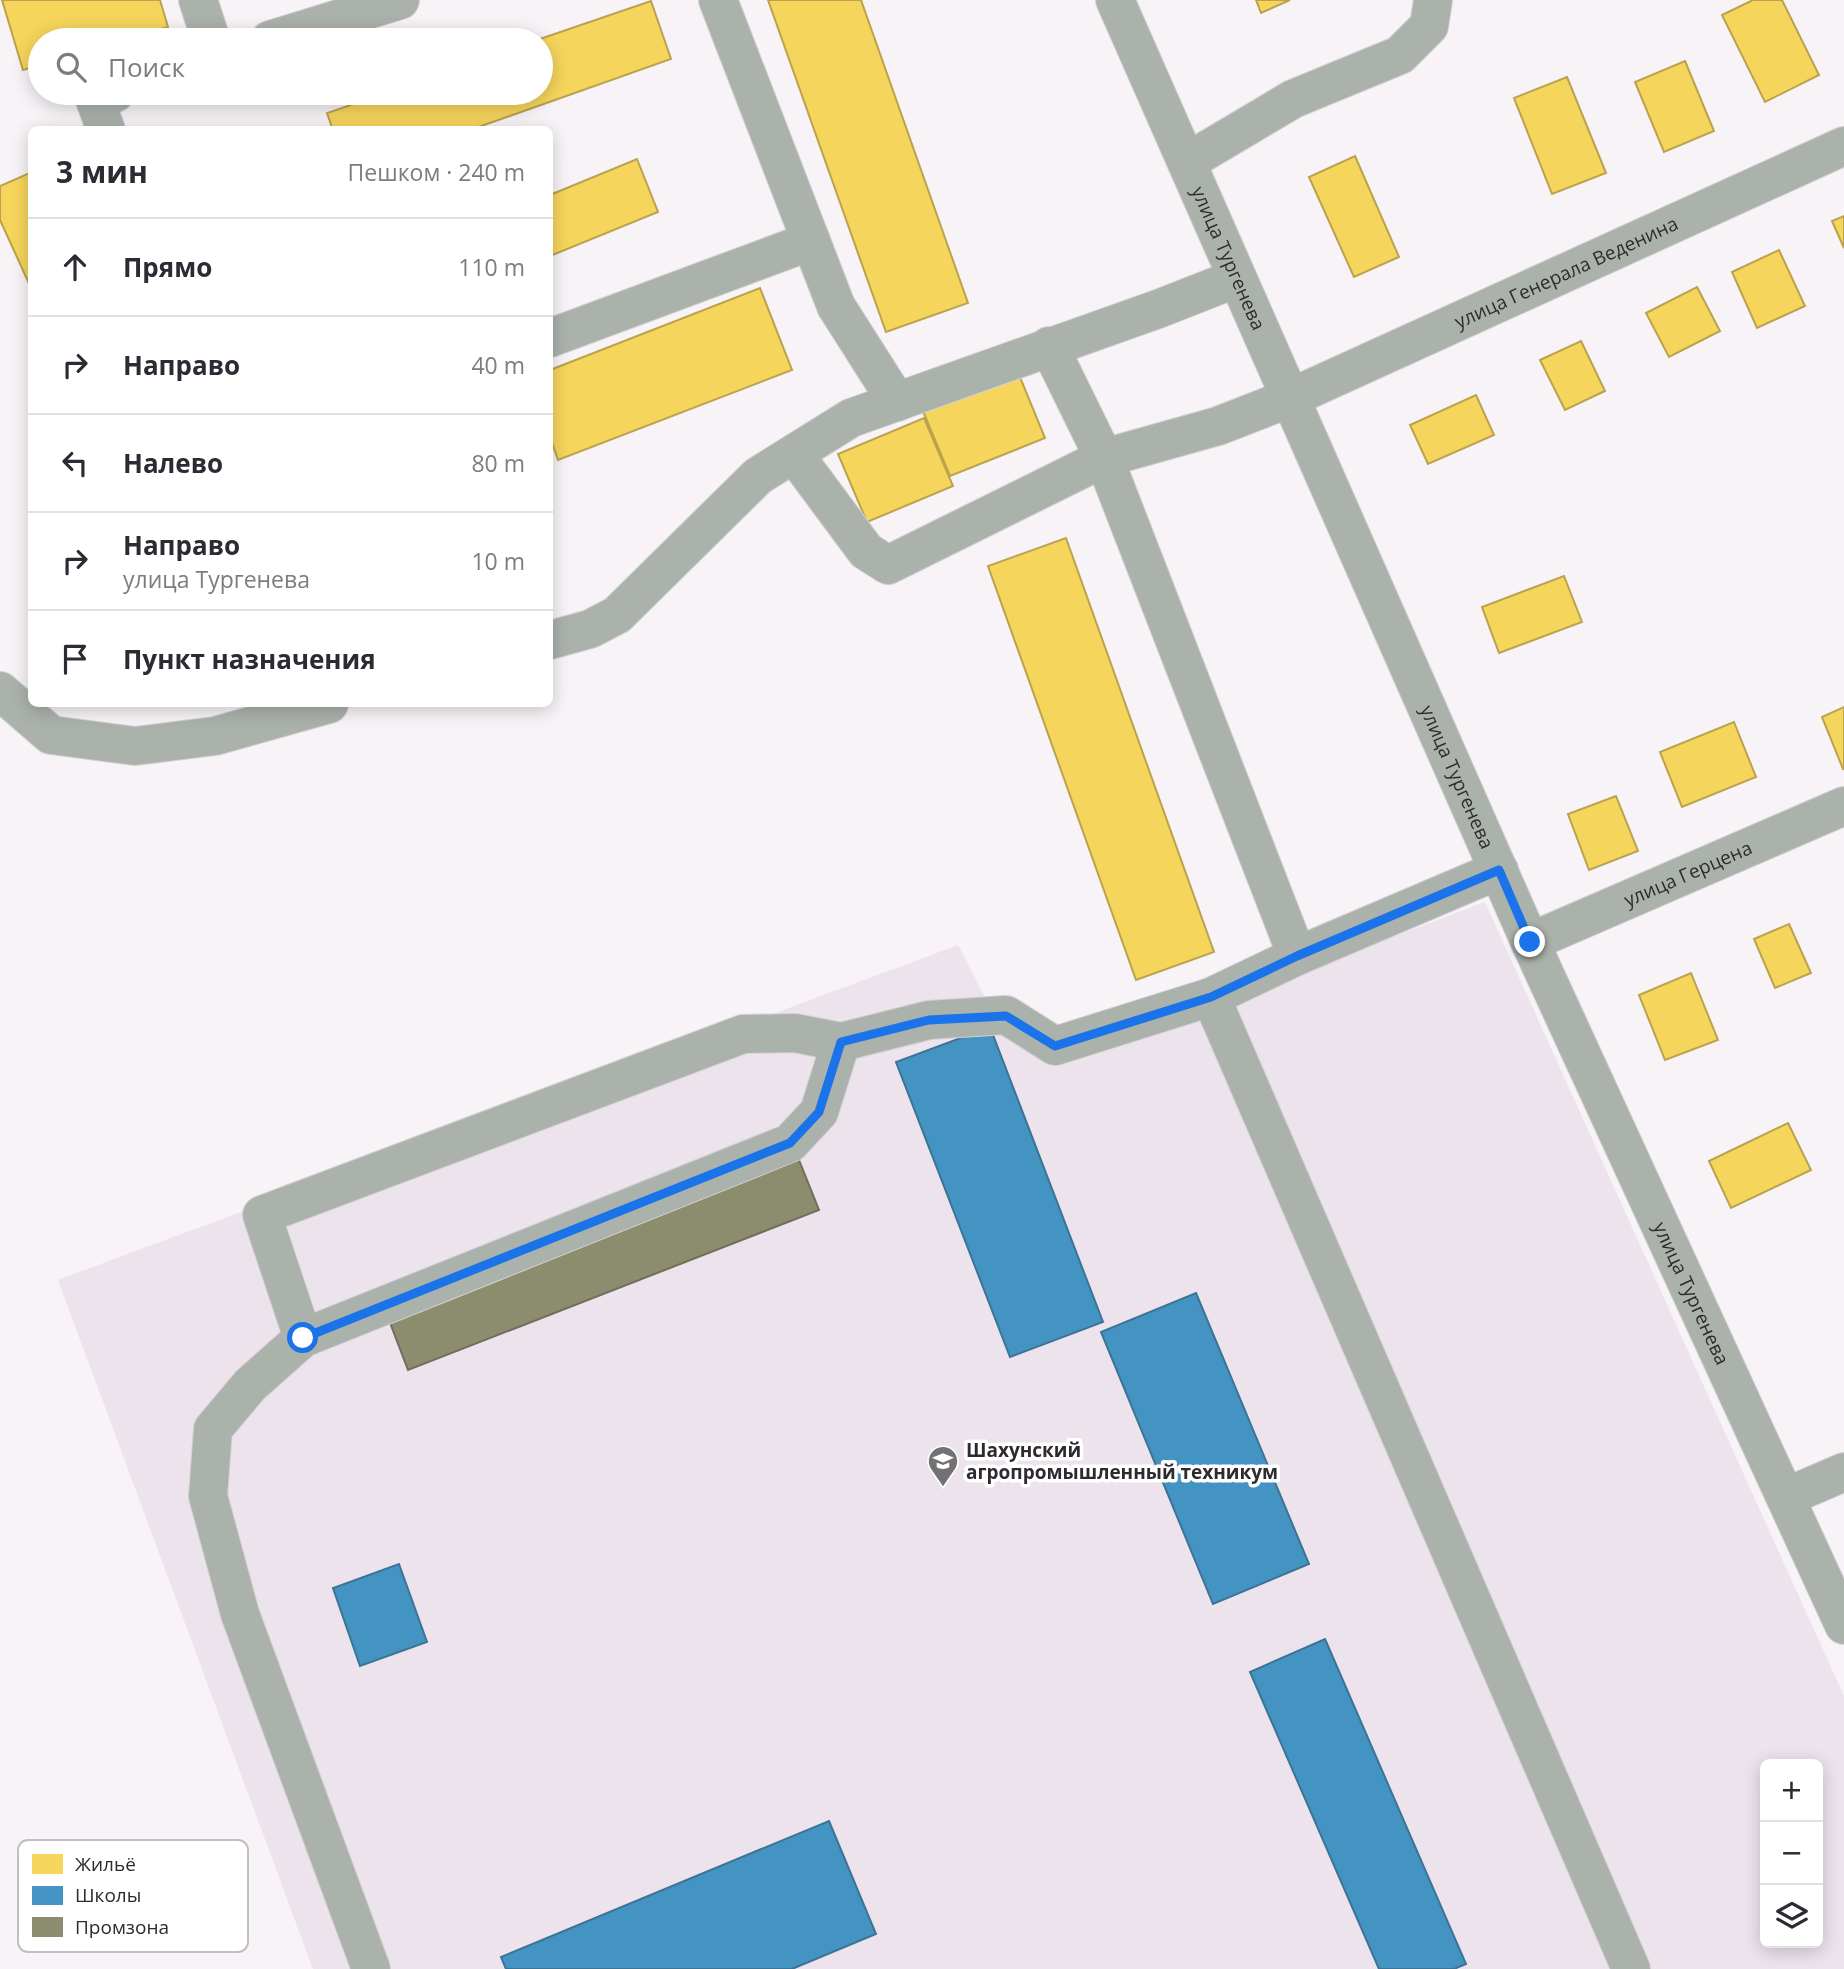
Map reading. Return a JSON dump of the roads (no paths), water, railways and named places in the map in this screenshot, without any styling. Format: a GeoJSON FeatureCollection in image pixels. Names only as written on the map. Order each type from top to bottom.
{"type":"FeatureCollection","features":[{"type":"Feature","properties":{"kind":"street"},"geometry":{"type":"LineString","coordinates":[[198,0],[207,28]]}},
{"type":"Feature","properties":{"kind":"street"},"geometry":{"type":"LineString","coordinates":[[309,28],[400,0]]}},
{"type":"Feature","properties":{"kind":"street"},"geometry":{"type":"LineString","coordinates":[[718,0],[836,306],[897,402]]}},
{"type":"Feature","properties":{"kind":"street","name":"улица Тургенева"},"geometry":{"type":"LineString","coordinates":[[1115,0],[1530,942],[1844,1625]]}},
{"type":"Feature","properties":{"kind":"street"},"geometry":{"type":"LineString","coordinates":[[1186,162],[1293,99],[1400,55],[1429,26],[1433,0]]}},
{"type":"Feature","properties":{"kind":"street"},"geometry":{"type":"LineString","coordinates":[[97,105],[105,126]]}},
{"type":"Feature","properties":{"kind":"street","name":"улица Генерала Веденина"},"geometry":{"type":"LineString","coordinates":[[793,454],[866,551],[888,565],[1104,458],[1217,426],[1290,398],[1844,146]]}},
{"type":"Feature","properties":{"kind":"street"},"geometry":{"type":"LineString","coordinates":[[553,337],[811,241]]}},
{"type":"Feature","properties":{"kind":"street"},"geometry":{"type":"LineString","coordinates":[[553,639],[590,629],[617,615],[758,476],[851,418],[1158,309],[1237,278]]}},
{"type":"Feature","properties":{"kind":"street"},"geometry":{"type":"LineString","coordinates":[[1049,346],[1104,458],[1297,956]]}},
{"type":"Feature","properties":{"kind":"street"},"geometry":{"type":"LineString","coordinates":[[0,691],[51,735],[135,746],[215,736],[318,707]]}},
{"type":"Feature","properties":{"kind":"street","name":"улица Герцена"},"geometry":{"type":"LineString","coordinates":[[1530,942],[1844,806]]}},
{"type":"Feature","properties":{"kind":"street"},"geometry":{"type":"LineString","coordinates":[[303,1338],[262,1215],[743,1034],[795,1033],[841,1042],[929,1020],[1006,1016],[1055,1046],[1211,997],[1297,956],[1499,870]]}},
{"type":"Feature","properties":{"kind":"street"},"geometry":{"type":"LineString","coordinates":[[1211,997],[1631,1969]]}},
{"type":"Feature","properties":{"kind":"street"},"geometry":{"type":"LineString","coordinates":[[371,1969],[240,1614],[208,1496],[213,1429],[250,1385],[303,1338],[790,1143],[819,1112],[841,1042]]}},
{"type":"Feature","properties":{"kind":"street"},"geometry":{"type":"LineString","coordinates":[[1786,1497],[1844,1472]]}},
{"type":"Feature","properties":{"kind":"place","name":"Шахунский агропромышленный техникум"},"geometry":{"type":"Point","coordinates":[943,1488]}}]}
